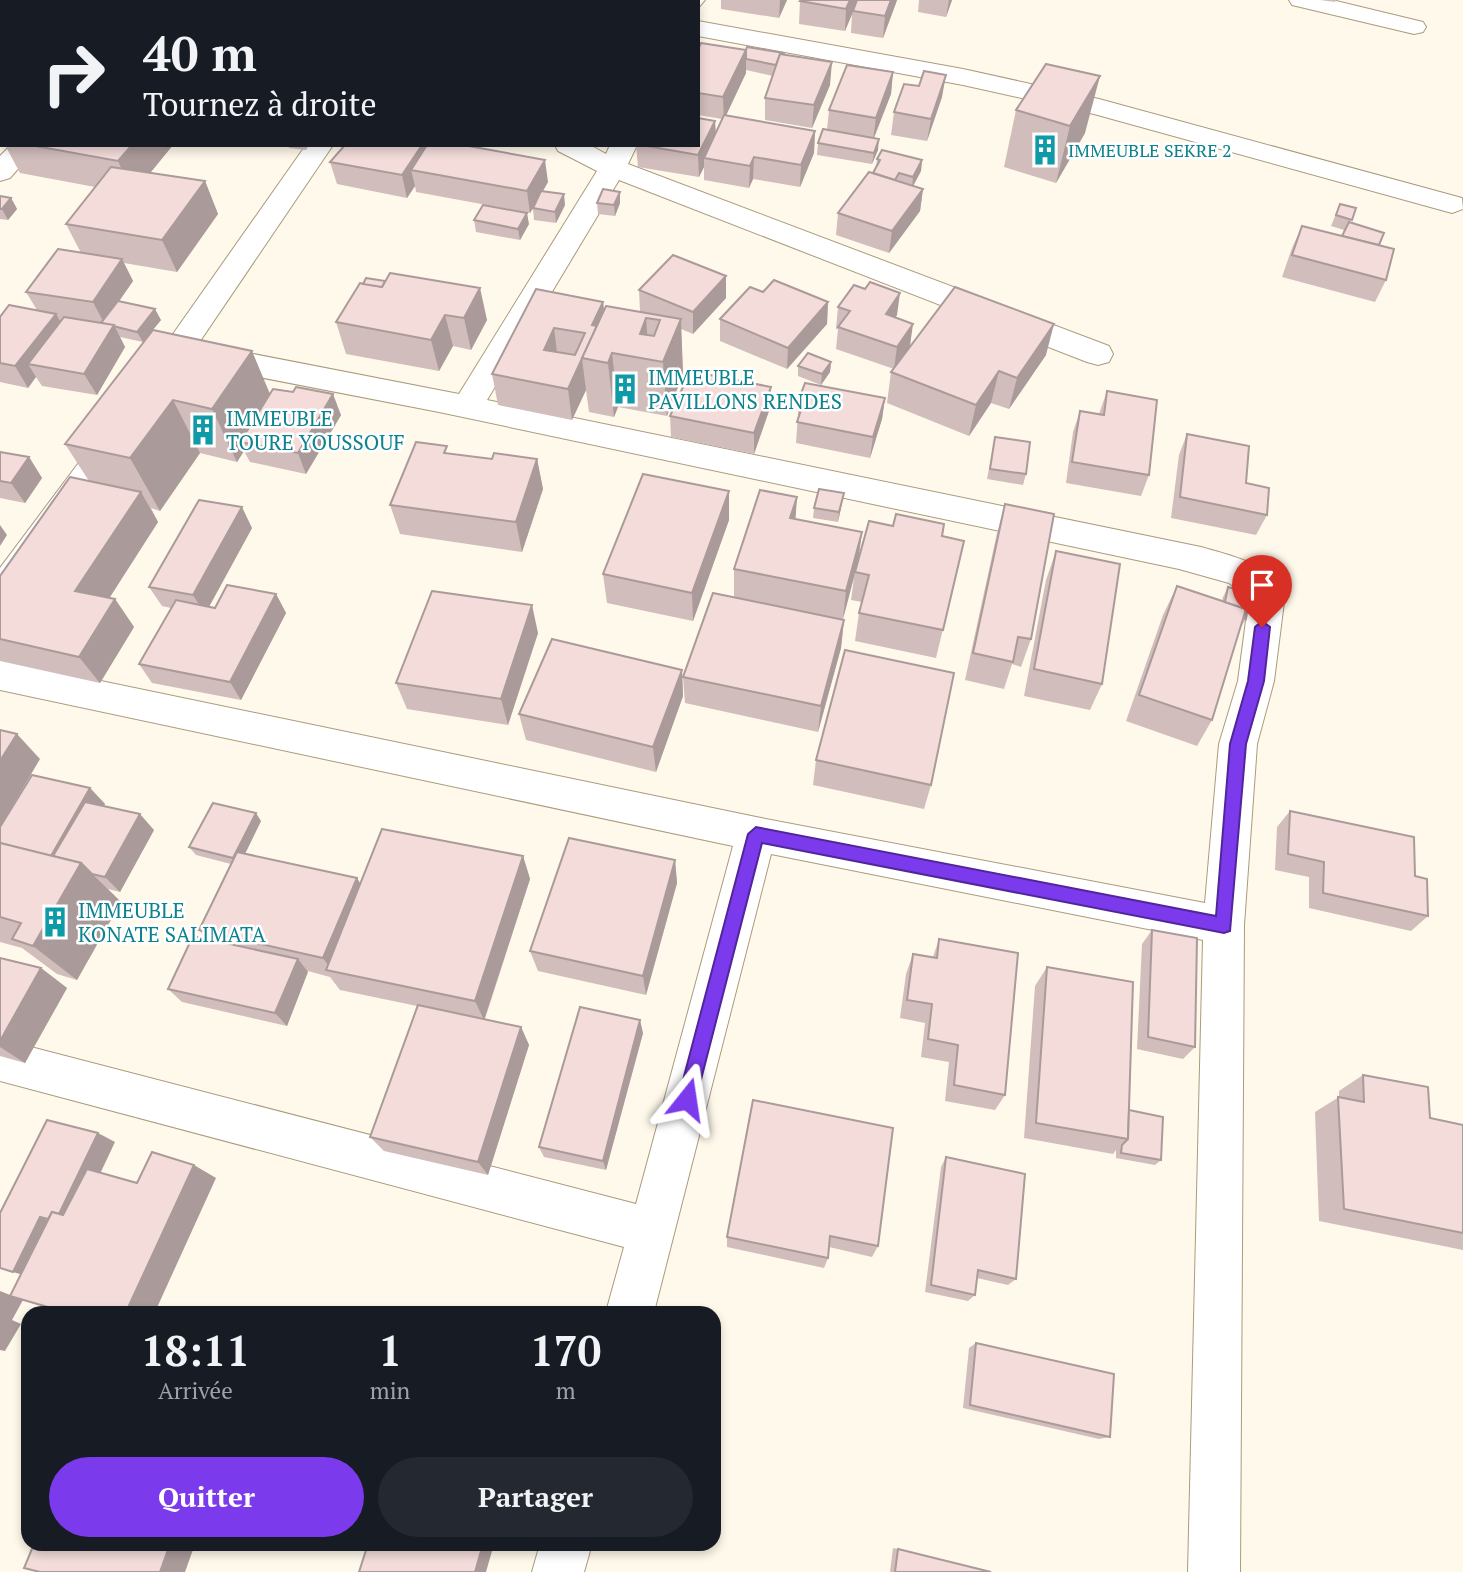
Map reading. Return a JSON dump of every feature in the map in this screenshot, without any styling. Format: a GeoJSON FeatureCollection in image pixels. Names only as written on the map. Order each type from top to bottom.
{"type":"FeatureCollection","features":[{"type":"Feature","properties":{"kind":"street"},"geometry":{"type":"LineString","coordinates":[[1301,0],[1415,27]]}},
{"type":"Feature","properties":{"kind":"street"},"geometry":{"type":"LineString","coordinates":[[700,28],[963,77],[1099,107],[1452,204]]}},
{"type":"Feature","properties":{"kind":"street"},"geometry":{"type":"LineString","coordinates":[[0,172],[24,147]]}},
{"type":"Feature","properties":{"kind":"street"},"geometry":{"type":"LineString","coordinates":[[0,595],[179,350],[319,147]]}},
{"type":"Feature","properties":{"kind":"street"},"geometry":{"type":"LineString","coordinates":[[576,147],[618,157],[1098,354]]}},
{"type":"Feature","properties":{"kind":"street"},"geometry":{"type":"LineString","coordinates":[[467,407],[618,157]]}},
{"type":"Feature","properties":{"kind":"street"},"geometry":{"type":"LineString","coordinates":[[179,350],[467,407],[1121,545],[1233,570],[1259,582],[1267,594],[1256,681],[1238,744],[1224,925],[1214,1572]]}},
{"type":"Feature","properties":{"kind":"street"},"geometry":{"type":"LineString","coordinates":[[0,675],[756,834],[1224,925]]}},
{"type":"Feature","properties":{"kind":"street"},"geometry":{"type":"LineString","coordinates":[[632,1306],[756,834]]}},
{"type":"Feature","properties":{"kind":"street"},"geometry":{"type":"LineString","coordinates":[[0,1060],[652,1231]]}},
{"type":"Feature","properties":{"kind":"street"},"geometry":{"type":"LineString","coordinates":[[558,1572],[564,1551]]}},
{"type":"Feature","properties":{"kind":"building"},"geometry":{"type":"Polygon","coordinates":[[[801,0],[850,0],[846,9],[801,0]]]}},
{"type":"Feature","properties":{"kind":"building"},"geometry":{"type":"Polygon","coordinates":[[[857,0],[891,0],[885,16],[853,11],[857,0]]]}},
{"type":"Feature","properties":{"kind":"building"},"geometry":{"type":"Polygon","coordinates":[[[700,45],[746,50],[723,97],[700,93],[700,45]]]}},
{"type":"Feature","properties":{"kind":"building"},"geometry":{"type":"Polygon","coordinates":[[[747,47],[784,53],[780,54],[776,65],[746,59],[747,47]]]}},
{"type":"Feature","properties":{"kind":"building"},"geometry":{"type":"Polygon","coordinates":[[[780,54],[832,62],[814,105],[765,98],[780,54]]]}},
{"type":"Feature","properties":{"kind":"building"},"geometry":{"type":"Polygon","coordinates":[[[1046,64],[1100,76],[1070,126],[1016,110],[1046,64]]]}},
{"type":"Feature","properties":{"kind":"building"},"geometry":{"type":"Polygon","coordinates":[[[847,65],[893,72],[876,118],[829,110],[847,65]]]}},
{"type":"Feature","properties":{"kind":"building"},"geometry":{"type":"Polygon","coordinates":[[[924,71],[946,75],[931,119],[894,112],[904,84],[919,86],[924,71]]]}},
{"type":"Feature","properties":{"kind":"building"},"geometry":{"type":"Polygon","coordinates":[[[724,115],[815,131],[801,165],[754,157],[750,166],[704,158],[724,115]]]}},
{"type":"Feature","properties":{"kind":"building"},"geometry":{"type":"Polygon","coordinates":[[[700,118],[715,121],[698,155],[652,147],[700,147],[700,118]]]}},
{"type":"Feature","properties":{"kind":"building"},"geometry":{"type":"Polygon","coordinates":[[[823,129],[879,139],[874,153],[818,143],[823,129]]]}},
{"type":"Feature","properties":{"kind":"building"},"geometry":{"type":"Polygon","coordinates":[[[41,147],[130,147],[118,161],[41,147]]]}},
{"type":"Feature","properties":{"kind":"building"},"geometry":{"type":"Polygon","coordinates":[[[343,147],[421,147],[402,175],[330,162],[343,147]]]}},
{"type":"Feature","properties":{"kind":"building"},"geometry":{"type":"Polygon","coordinates":[[[426,147],[474,147],[545,160],[527,191],[411,170],[426,147]]]}},
{"type":"Feature","properties":{"kind":"building"},"geometry":{"type":"Polygon","coordinates":[[[882,150],[922,160],[913,177],[899,173],[895,180],[873,173],[882,150]]]}},
{"type":"Feature","properties":{"kind":"building"},"geometry":{"type":"Polygon","coordinates":[[[111,167],[205,181],[162,240],[66,224],[111,167]]]}},
{"type":"Feature","properties":{"kind":"building"},"geometry":{"type":"Polygon","coordinates":[[[869,172],[923,189],[892,231],[838,213],[869,172]]]}},
{"type":"Feature","properties":{"kind":"building"},"geometry":{"type":"Polygon","coordinates":[[[603,189],[620,192],[614,205],[597,203],[603,189]]]}},
{"type":"Feature","properties":{"kind":"building"},"geometry":{"type":"Polygon","coordinates":[[[541,191],[564,194],[555,212],[533,208],[541,191]]]}},
{"type":"Feature","properties":{"kind":"building"},"geometry":{"type":"Polygon","coordinates":[[[0,196],[11,198],[2,209],[0,209],[0,196]]]}},
{"type":"Feature","properties":{"kind":"building"},"geometry":{"type":"Polygon","coordinates":[[[1340,204],[1356,208],[1352,220],[1336,215],[1340,204]]]}},
{"type":"Feature","properties":{"kind":"building"},"geometry":{"type":"Polygon","coordinates":[[[483,205],[527,213],[518,229],[474,220],[483,205]]]}},
{"type":"Feature","properties":{"kind":"building"},"geometry":{"type":"Polygon","coordinates":[[[1349,222],[1384,233],[1379,245],[1342,236],[1349,222]]]}},
{"type":"Feature","properties":{"kind":"building"},"geometry":{"type":"Polygon","coordinates":[[[1302,226],[1394,249],[1386,280],[1292,255],[1302,226]]]}},
{"type":"Feature","properties":{"kind":"building"},"geometry":{"type":"Polygon","coordinates":[[[58,249],[122,259],[93,302],[26,292],[58,249]]]}},
{"type":"Feature","properties":{"kind":"building"},"geometry":{"type":"Polygon","coordinates":[[[673,255],[726,276],[693,312],[639,290],[673,255]]]}},
{"type":"Feature","properties":{"kind":"building"},"geometry":{"type":"Polygon","coordinates":[[[390,273],[480,288],[464,318],[445,315],[431,340],[336,322],[360,283],[382,287],[390,273]]]}},
{"type":"Feature","properties":{"kind":"building"},"geometry":{"type":"Polygon","coordinates":[[[366,278],[385,281],[382,287],[363,284],[366,278]]]}},
{"type":"Feature","properties":{"kind":"building"},"geometry":{"type":"Polygon","coordinates":[[[774,280],[828,302],[788,348],[720,319],[750,287],[763,292],[774,280]]]}},
{"type":"Feature","properties":{"kind":"building"},"geometry":{"type":"Polygon","coordinates":[[[870,282],[900,293],[886,314],[913,324],[897,347],[838,327],[850,311],[838,307],[854,285],[865,289],[870,282]]]}},
{"type":"Feature","properties":{"kind":"building"},"geometry":{"type":"Polygon","coordinates":[[[955,287],[1054,324],[1017,378],[999,371],[976,405],[891,372],[955,287]]]}},
{"type":"Feature","properties":{"kind":"building"},"geometry":{"type":"Polygon","coordinates":[[[536,289],[603,302],[592,325],[597,326],[568,389],[492,374],[536,289]],[[554,328],[544,350],[575,355],[585,333],[554,328]]]}},
{"type":"Feature","properties":{"kind":"building"},"geometry":{"type":"Polygon","coordinates":[[[118,301],[155,309],[137,332],[101,323],[118,301]]]}},
{"type":"Feature","properties":{"kind":"building"},"geometry":{"type":"Polygon","coordinates":[[[9,305],[56,314],[15,366],[0,363],[0,317],[9,305]]]}},
{"type":"Feature","properties":{"kind":"building"},"geometry":{"type":"Polygon","coordinates":[[[606,306],[681,319],[663,362],[612,353],[608,363],[582,358],[606,306]],[[646,318],[640,334],[654,336],[660,320],[646,318]]]}},
{"type":"Feature","properties":{"kind":"building"},"geometry":{"type":"Polygon","coordinates":[[[64,317],[114,325],[84,374],[28,364],[64,317]]]}},
{"type":"Feature","properties":{"kind":"building"},"geometry":{"type":"Polygon","coordinates":[[[153,330],[252,351],[212,409],[173,400],[130,458],[65,444],[153,330]]]}},
{"type":"Feature","properties":{"kind":"building"},"geometry":{"type":"Polygon","coordinates":[[[808,353],[831,362],[822,374],[798,366],[808,353]]]}},
{"type":"Feature","properties":{"kind":"building"},"geometry":{"type":"Polygon","coordinates":[[[690,371],[771,387],[754,433],[670,416],[690,371]]]}},
{"type":"Feature","properties":{"kind":"building"},"geometry":{"type":"Polygon","coordinates":[[[805,383],[885,398],[873,437],[797,422],[804,401],[799,399],[805,383]]]}},
{"type":"Feature","properties":{"kind":"building"},"geometry":{"type":"Polygon","coordinates":[[[296,387],[333,394],[298,453],[240,442],[273,389],[293,392],[296,387]]]}},
{"type":"Feature","properties":{"kind":"building"},"geometry":{"type":"Polygon","coordinates":[[[1107,391],[1157,400],[1149,475],[1072,462],[1080,411],[1104,415],[1107,391]]]}},
{"type":"Feature","properties":{"kind":"building"},"geometry":{"type":"Polygon","coordinates":[[[1187,434],[1249,446],[1246,483],[1269,488],[1267,515],[1180,497],[1187,434]]]}},
{"type":"Feature","properties":{"kind":"building"},"geometry":{"type":"Polygon","coordinates":[[[995,437],[1030,442],[1026,474],[990,469],[995,437]]]}},
{"type":"Feature","properties":{"kind":"building"},"geometry":{"type":"Polygon","coordinates":[[[416,442],[447,446],[444,453],[492,459],[494,453],[537,459],[516,522],[390,505],[416,442]]]}},
{"type":"Feature","properties":{"kind":"building"},"geometry":{"type":"Polygon","coordinates":[[[0,452],[29,457],[11,483],[0,481],[0,452]]]}},
{"type":"Feature","properties":{"kind":"building"},"geometry":{"type":"Polygon","coordinates":[[[643,474],[729,491],[692,593],[603,574],[643,474]]]}},
{"type":"Feature","properties":{"kind":"building"},"geometry":{"type":"Polygon","coordinates":[[[70,477],[141,492],[75,591],[115,599],[79,657],[0,639],[0,576],[70,477]]]}},
{"type":"Feature","properties":{"kind":"building"},"geometry":{"type":"Polygon","coordinates":[[[819,489],[844,493],[839,512],[814,508],[819,489]]]}},
{"type":"Feature","properties":{"kind":"building"},"geometry":{"type":"Polygon","coordinates":[[[760,490],[797,497],[790,518],[862,532],[846,591],[734,569],[760,490]]]}},
{"type":"Feature","properties":{"kind":"building"},"geometry":{"type":"Polygon","coordinates":[[[199,500],[242,507],[193,595],[149,587],[199,500]]]}},
{"type":"Feature","properties":{"kind":"building"},"geometry":{"type":"Polygon","coordinates":[[[1005,504],[1054,514],[1031,639],[1018,637],[1013,662],[973,653],[1005,504]]]}},
{"type":"Feature","properties":{"kind":"building"},"geometry":{"type":"Polygon","coordinates":[[[896,514],[944,524],[942,536],[964,541],[943,630],[859,613],[869,575],[855,572],[869,521],[893,526],[896,514]]]}},
{"type":"Feature","properties":{"kind":"building"},"geometry":{"type":"Polygon","coordinates":[[[1056,551],[1120,564],[1102,684],[1034,669],[1056,551]]]}},
{"type":"Feature","properties":{"kind":"building"},"geometry":{"type":"Polygon","coordinates":[[[227,585],[276,594],[230,682],[139,664],[176,600],[215,608],[227,585]]]}},
{"type":"Feature","properties":{"kind":"building"},"geometry":{"type":"Polygon","coordinates":[[[1177,586],[1246,609],[1212,720],[1139,695],[1177,586]]]}},
{"type":"Feature","properties":{"kind":"building"},"geometry":{"type":"Polygon","coordinates":[[[1228,587],[1250,593],[1246,619],[1246,609],[1225,602],[1228,587]]]}},
{"type":"Feature","properties":{"kind":"building"},"geometry":{"type":"Polygon","coordinates":[[[432,591],[532,605],[501,699],[396,683],[432,591]]]}},
{"type":"Feature","properties":{"kind":"building"},"geometry":{"type":"Polygon","coordinates":[[[713,593],[844,620],[821,706],[683,677],[713,593]]]}},
{"type":"Feature","properties":{"kind":"building"},"geometry":{"type":"Polygon","coordinates":[[[552,639],[682,670],[653,747],[519,714],[552,639]]]}},
{"type":"Feature","properties":{"kind":"building"},"geometry":{"type":"Polygon","coordinates":[[[845,650],[954,673],[931,785],[816,760],[845,650]]]}},
{"type":"Feature","properties":{"kind":"building"},"geometry":{"type":"Polygon","coordinates":[[[0,730],[17,734],[0,761],[0,730]]]}},
{"type":"Feature","properties":{"kind":"building"},"geometry":{"type":"Polygon","coordinates":[[[32,775],[90,788],[51,856],[0,843],[0,827],[32,775]]]}},
{"type":"Feature","properties":{"kind":"building"},"geometry":{"type":"Polygon","coordinates":[[[85,802],[140,814],[105,877],[92,874],[81,863],[53,856],[85,802]]]}},
{"type":"Feature","properties":{"kind":"building"},"geometry":{"type":"Polygon","coordinates":[[[213,803],[256,813],[233,858],[189,847],[213,803]]]}},
{"type":"Feature","properties":{"kind":"building"},"geometry":{"type":"Polygon","coordinates":[[[1290,811],[1414,837],[1415,876],[1427,879],[1428,916],[1323,893],[1324,862],[1288,854],[1290,811]]]}},
{"type":"Feature","properties":{"kind":"building"},"geometry":{"type":"Polygon","coordinates":[[[382,829],[523,856],[475,1001],[326,970],[382,829]]]}},
{"type":"Feature","properties":{"kind":"building"},"geometry":{"type":"Polygon","coordinates":[[[569,838],[675,860],[643,976],[530,951],[569,838]]]}},
{"type":"Feature","properties":{"kind":"building"},"geometry":{"type":"Polygon","coordinates":[[[0,843],[81,863],[33,946],[12,939],[21,923],[0,917],[0,843]]]}},
{"type":"Feature","properties":{"kind":"building"},"geometry":{"type":"Polygon","coordinates":[[[237,852],[357,878],[323,958],[199,930],[237,852]]]}},
{"type":"Feature","properties":{"kind":"building"},"geometry":{"type":"Polygon","coordinates":[[[1152,930],[1197,938],[1195,1047],[1148,1037],[1152,930]]]}},
{"type":"Feature","properties":{"kind":"building"},"geometry":{"type":"Polygon","coordinates":[[[193,936],[298,959],[275,1013],[168,989],[193,936]]]}},
{"type":"Feature","properties":{"kind":"building"},"geometry":{"type":"Polygon","coordinates":[[[939,939],[1018,953],[1005,1095],[954,1085],[958,1045],[928,1039],[932,1004],[907,1000],[913,954],[937,958],[939,939]]]}},
{"type":"Feature","properties":{"kind":"building"},"geometry":{"type":"Polygon","coordinates":[[[0,958],[41,968],[0,1041],[0,958]]]}},
{"type":"Feature","properties":{"kind":"building"},"geometry":{"type":"Polygon","coordinates":[[[1047,967],[1133,982],[1128,1139],[1036,1123],[1047,967]]]}},
{"type":"Feature","properties":{"kind":"building"},"geometry":{"type":"Polygon","coordinates":[[[418,1005],[521,1027],[478,1162],[370,1137],[418,1005]]]}},
{"type":"Feature","properties":{"kind":"building"},"geometry":{"type":"Polygon","coordinates":[[[580,1007],[640,1020],[603,1161],[539,1147],[580,1007]]]}},
{"type":"Feature","properties":{"kind":"building"},"geometry":{"type":"Polygon","coordinates":[[[1363,1075],[1428,1087],[1430,1118],[1463,1125],[1463,1233],[1344,1209],[1338,1097],[1364,1102],[1363,1075]]]}},
{"type":"Feature","properties":{"kind":"building"},"geometry":{"type":"Polygon","coordinates":[[[753,1100],[893,1128],[878,1246],[830,1236],[828,1258],[727,1237],[753,1100]]]}},
{"type":"Feature","properties":{"kind":"building"},"geometry":{"type":"Polygon","coordinates":[[[1129,1110],[1163,1117],[1161,1160],[1121,1153],[1122,1145],[1128,1139],[1129,1110]]]}},
{"type":"Feature","properties":{"kind":"building"},"geometry":{"type":"Polygon","coordinates":[[[47,1120],[98,1133],[59,1214],[52,1212],[48,1219],[40,1217],[13,1272],[0,1268],[0,1213],[47,1120]]]}},
{"type":"Feature","properties":{"kind":"building"},"geometry":{"type":"Polygon","coordinates":[[[152,1152],[194,1165],[129,1306],[44,1306],[10,1296],[52,1212],[63,1215],[87,1169],[137,1183],[152,1152]]]}},
{"type":"Feature","properties":{"kind":"building"},"geometry":{"type":"Polygon","coordinates":[[[946,1157],[1025,1174],[1016,1279],[978,1270],[975,1295],[931,1285],[946,1157]]]}},
{"type":"Feature","properties":{"kind":"building"},"geometry":{"type":"Polygon","coordinates":[[[976,1343],[1114,1374],[1110,1437],[970,1405],[976,1343]]]}},
{"type":"Feature","properties":{"kind":"building"},"geometry":{"type":"Polygon","coordinates":[[[898,1549],[991,1572],[895,1572],[898,1549]]]}},
{"type":"Feature","properties":{"kind":"building"},"geometry":{"type":"Polygon","coordinates":[[[31,1551],[168,1551],[160,1572],[40,1572],[24,1568],[31,1551]]]}},
{"type":"Feature","properties":{"kind":"building"},"geometry":{"type":"Polygon","coordinates":[[[366,1551],[481,1551],[475,1572],[359,1572],[366,1551]]]}},
{"type":"Feature","properties":{"kind":"place","name":"IMMEUBLE SEKRE 2"},"geometry":{"type":"Point","coordinates":[1045,150]}},
{"type":"Feature","properties":{"kind":"place","name":"IMMEUBLE PAVILLONS RENDES"},"geometry":{"type":"Point","coordinates":[625,389]}},
{"type":"Feature","properties":{"kind":"place","name":"IMMEUBLE TOURE YOUSSOUF"},"geometry":{"type":"Point","coordinates":[203,430]}},
{"type":"Feature","properties":{"kind":"place","name":"IMMEUBLE KONATE SALIMATA"},"geometry":{"type":"Point","coordinates":[55,922]}},
{"type":"Feature","properties":{"kind":"route"},"geometry":{"type":"LineString","coordinates":[[687,1099],[756,834],[1224,925],[1238,744],[1256,681],[1262,627]]}}]}
